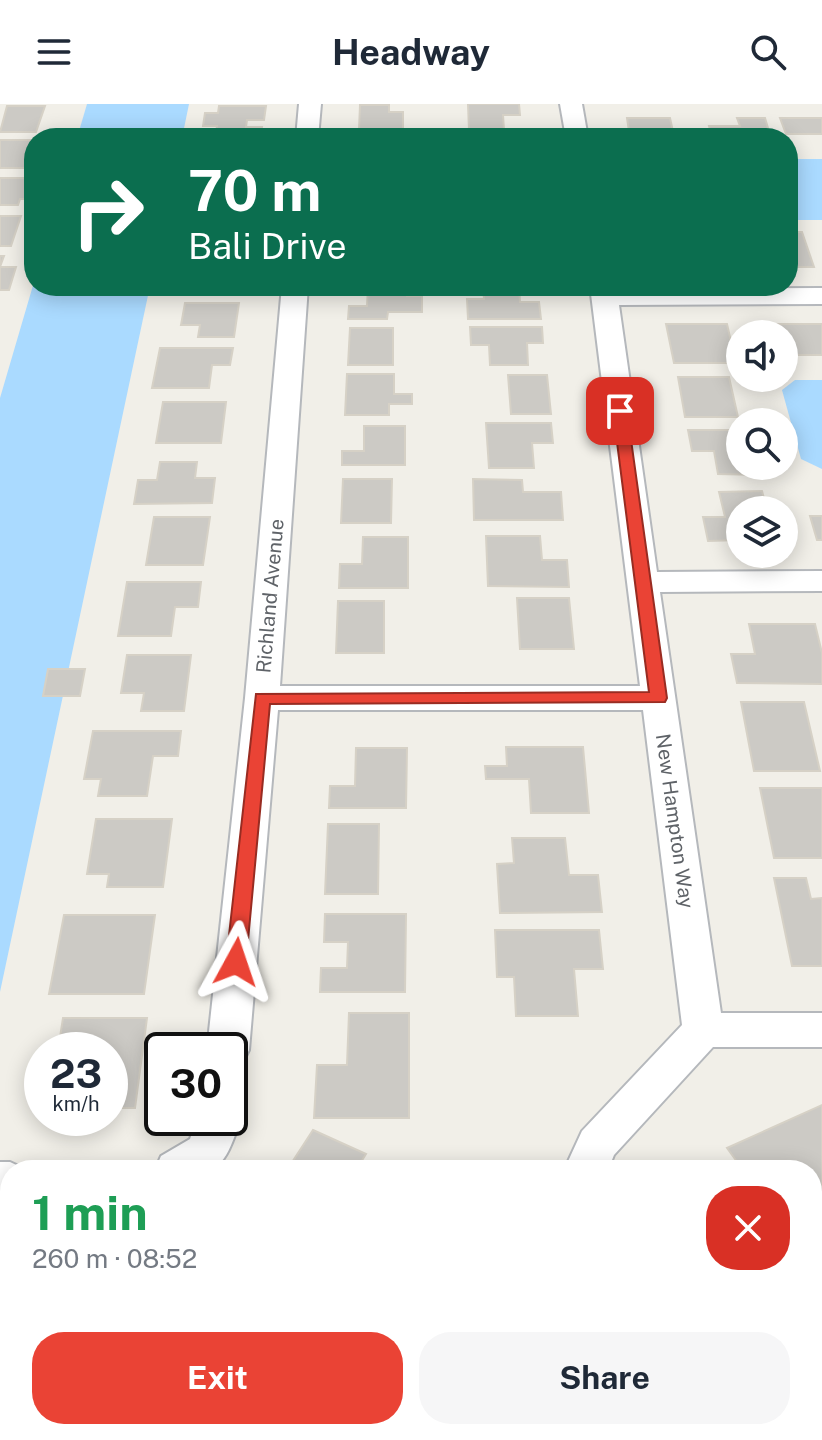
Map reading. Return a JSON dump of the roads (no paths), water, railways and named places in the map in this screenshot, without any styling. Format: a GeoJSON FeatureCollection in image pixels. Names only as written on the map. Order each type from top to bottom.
{"type":"FeatureCollection","features":[{"type":"Feature","properties":{"kind":"street"},"geometry":{"type":"LineString","coordinates":[[308,128],[310,104]]}},
{"type":"Feature","properties":{"kind":"street"},"geometry":{"type":"LineString","coordinates":[[571,104],[575,128]]}},
{"type":"Feature","properties":{"kind":"street","name":"Richland Avenue"},"geometry":{"type":"LineString","coordinates":[[230,1032],[262,698],[294,296]]}},
{"type":"Feature","properties":{"kind":"street","name":"New Hampton Way"},"geometry":{"type":"LineString","coordinates":[[605,296],[703,1030]]}},
{"type":"Feature","properties":{"kind":"street"},"geometry":{"type":"LineString","coordinates":[[798,296],[822,296]]}},
{"type":"Feature","properties":{"kind":"street"},"geometry":{"type":"LineString","coordinates":[[643,582],[822,581]]}},
{"type":"Feature","properties":{"kind":"street"},"geometry":{"type":"LineString","coordinates":[[262,698],[658,698]]}},
{"type":"Feature","properties":{"kind":"street"},"geometry":{"type":"LineString","coordinates":[[590,1160],[597,1144],[703,1030],[822,1030]]}},
{"type":"Feature","properties":{"kind":"street"},"geometry":{"type":"LineString","coordinates":[[193,1160],[208,1151],[213,1136]]}},
{"type":"Feature","properties":{"kind":"water"},"geometry":{"type":"Polygon","coordinates":[[[87,104],[189,104],[184,128],[80,128],[87,104]]]}},
{"type":"Feature","properties":{"kind":"water"},"geometry":{"type":"Polygon","coordinates":[[[798,159],[822,159],[822,220],[798,220],[798,159]]]}},
{"type":"Feature","properties":{"kind":"water"},"geometry":{"type":"Polygon","coordinates":[[[30,296],[148,296],[0,992],[0,398],[30,296]]]}},
{"type":"Feature","properties":{"kind":"water"},"geometry":{"type":"Polygon","coordinates":[[[798,380],[822,380],[822,469],[801,459],[798,408],[787,408],[783,392],[798,392],[798,380]]]}}]}
